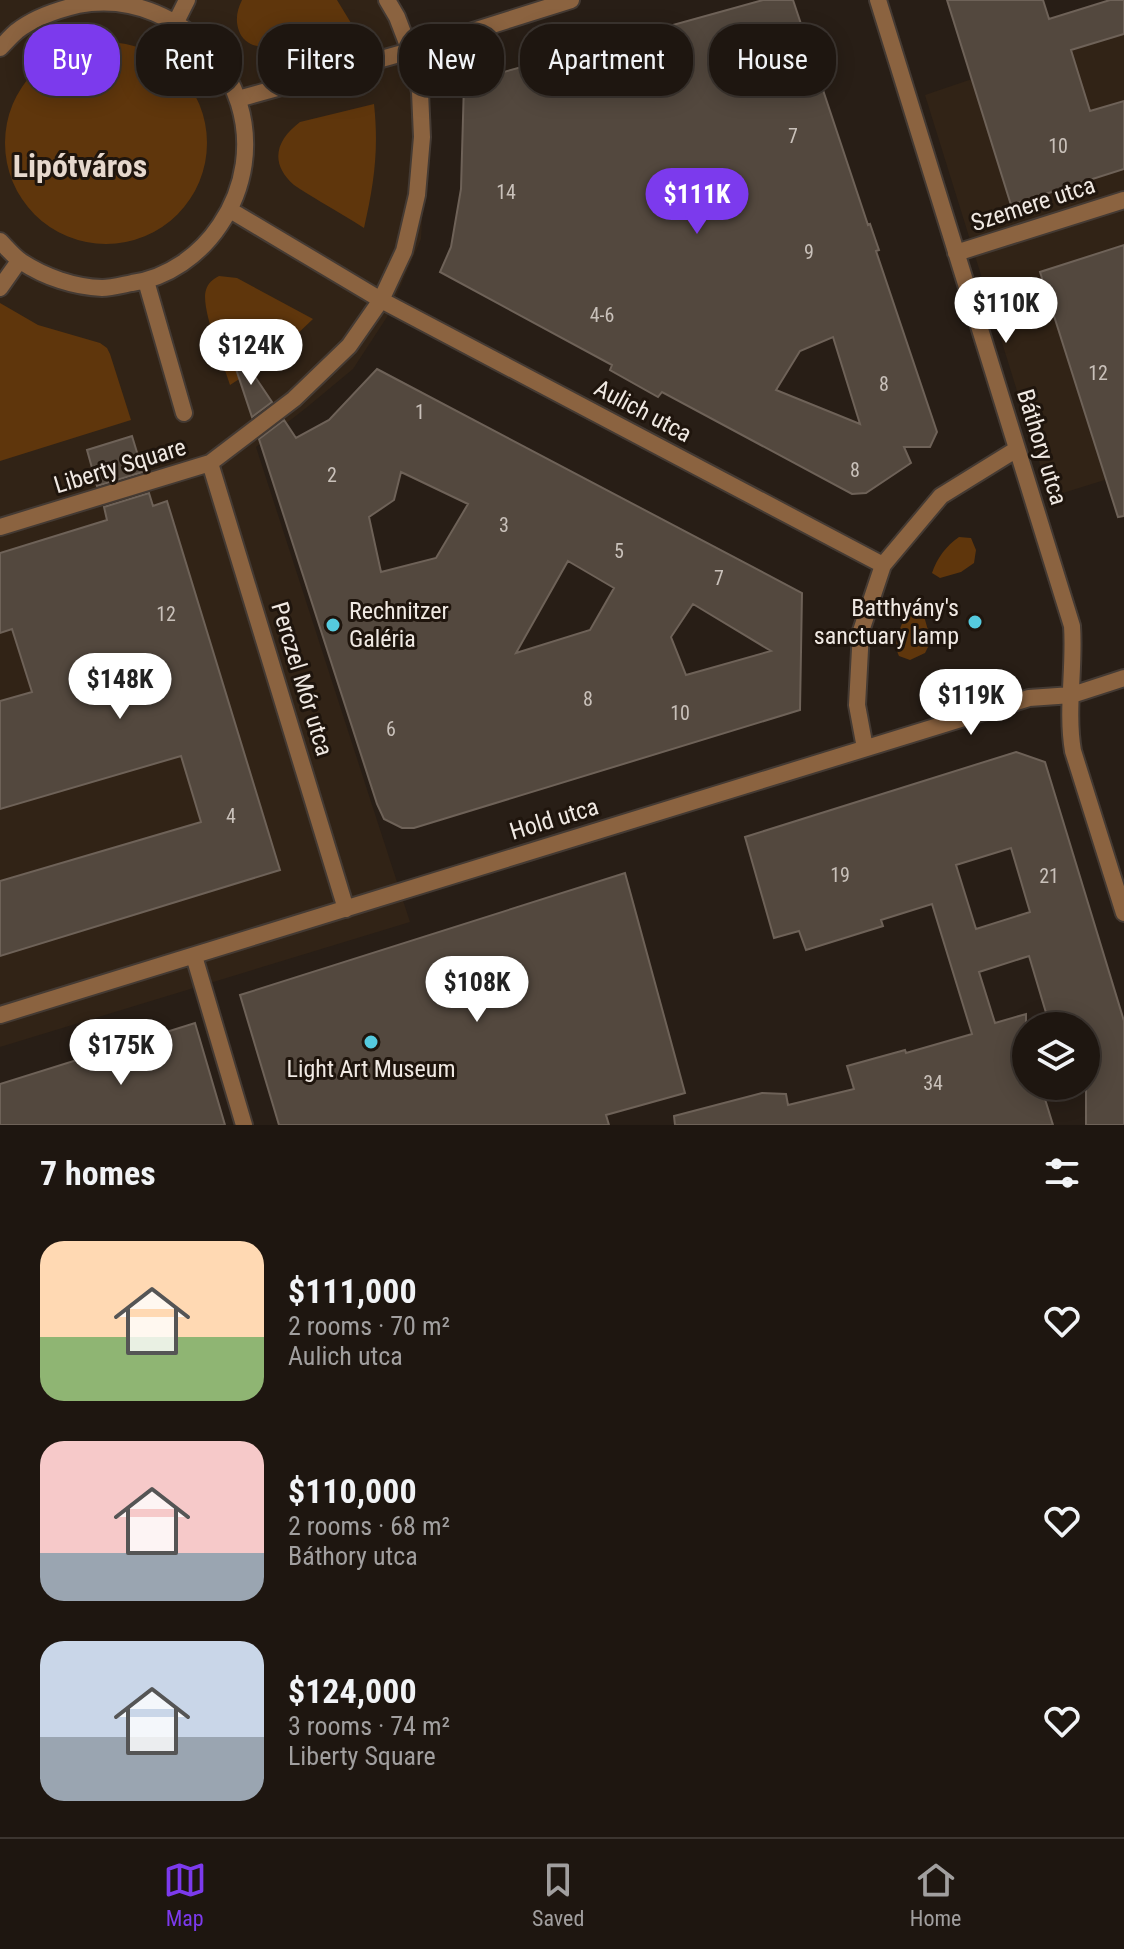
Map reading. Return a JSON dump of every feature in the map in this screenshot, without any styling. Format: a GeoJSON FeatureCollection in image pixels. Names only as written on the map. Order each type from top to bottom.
{"type":"FeatureCollection","features":[{"type":"Feature","properties":{"kind":"street"},"geometry":{"type":"LineString","coordinates":[[176,22],[187,0]]}},
{"type":"Feature","properties":{"kind":"street","name":"Liberty Square"},"geometry":{"type":"LineString","coordinates":[[387,0],[400,24]]}},
{"type":"Feature","properties":{"kind":"street"},"geometry":{"type":"LineString","coordinates":[[495,24],[571,0]]}},
{"type":"Feature","properties":{"kind":"street","name":"Báthory utca"},"geometry":{"type":"LineString","coordinates":[[878,0],[1072,626],[1070,735],[1124,913]]}},
{"type":"Feature","properties":{"kind":"street"},"geometry":{"type":"LineString","coordinates":[[0,48],[18,30],[53,5],[95,2],[137,6],[176,22],[202,42],[224,69],[238,99],[246,136],[243,174],[230,210],[209,241],[180,265],[146,281],[103,288],[59,281],[19,261],[0,241]]}},
{"type":"Feature","properties":{"kind":"street"},"geometry":{"type":"LineString","coordinates":[[238,99],[399,54]]}},
{"type":"Feature","properties":{"kind":"street","name":"Liberty Square"},"geometry":{"type":"LineString","coordinates":[[0,527],[210,463],[294,399],[349,346],[381,300],[404,251],[417,195],[422,137],[420,96]]}},
{"type":"Feature","properties":{"kind":"street","name":"Szemere utca"},"geometry":{"type":"LineString","coordinates":[[956,253],[1124,200]]}},
{"type":"Feature","properties":{"kind":"street"},"geometry":{"type":"LineString","coordinates":[[230,210],[381,300]]}},
{"type":"Feature","properties":{"kind":"street"},"geometry":{"type":"LineString","coordinates":[[0,288],[19,261]]}},
{"type":"Feature","properties":{"kind":"street","name":"Liberty Square"},"geometry":{"type":"LineString","coordinates":[[146,281],[184,413]]}},
{"type":"Feature","properties":{"kind":"street","name":"Aulich utca"},"geometry":{"type":"LineString","coordinates":[[381,300],[883,565]]}},
{"type":"Feature","properties":{"kind":"street"},"geometry":{"type":"LineString","coordinates":[[865,748],[857,705],[861,631],[883,565],[941,496],[1017,449]]}},
{"type":"Feature","properties":{"kind":"street","name":"Perczel Mór utca"},"geometry":{"type":"LineString","coordinates":[[210,463],[346,909]]}},
{"type":"Feature","properties":{"kind":"street","name":"Hold utca"},"geometry":{"type":"LineString","coordinates":[[0,1015],[1029,698],[1072,695],[1124,678]]}},
{"type":"Feature","properties":{"kind":"street"},"geometry":{"type":"LineString","coordinates":[[194,956],[244,1125]]}},
{"type":"Feature","properties":{"kind":"shaded area"},"geometry":{"type":"Polygon","coordinates":[[[0,0],[394,0],[407,24],[399,24],[399,96],[429,96],[421,239],[387,317],[353,369],[256,447],[410,922],[0,1047],[0,0]]]}},
{"type":"Feature","properties":{"kind":"shaded area"},"geometry":{"type":"Polygon","coordinates":[[[242,0],[337,0],[351,23],[258,24],[258,45],[255,45],[242,36],[242,24],[238,24],[242,0]]]}},
{"type":"Feature","properties":{"kind":"shaded area"},"geometry":{"type":"Polygon","coordinates":[[[1124,34],[1124,474],[1050,497],[925,95],[1124,34]]]}},
{"type":"Feature","properties":{"kind":"shaded area"},"geometry":{"type":"Polygon","coordinates":[[[120,43],[136,47],[136,96],[195,96],[205,123],[205,163],[190,199],[162,227],[126,242],[86,242],[50,227],[22,199],[7,163],[7,123],[24,85],[24,96],[120,96],[120,43]]]}},
{"type":"Feature","properties":{"kind":"shaded area"},"geometry":{"type":"Polygon","coordinates":[[[374,104],[375,167],[364,228],[294,185],[281,168],[279,152],[285,136],[300,122],[374,104]]]}},
{"type":"Feature","properties":{"kind":"shaded area"},"geometry":{"type":"Polygon","coordinates":[[[219,276],[237,278],[313,319],[273,357],[230,385],[206,309],[206,290],[219,276]]]}},
{"type":"Feature","properties":{"kind":"shaded area"},"geometry":{"type":"Polygon","coordinates":[[[0,303],[38,325],[100,343],[107,348],[131,420],[0,461],[0,303]]]}},
{"type":"Feature","properties":{"kind":"shaded area"},"geometry":{"type":"Polygon","coordinates":[[[959,537],[971,538],[976,550],[974,563],[961,572],[940,578],[932,573],[939,557],[959,537]]]}},
{"type":"Feature","properties":{"kind":"shaded area"},"geometry":{"type":"Polygon","coordinates":[[[917,610],[924,616],[931,641],[925,653],[910,660],[899,656],[897,640],[907,613],[917,610]]]}},
{"type":"Feature","properties":{"kind":"building"},"geometry":{"type":"Polygon","coordinates":[[[763,0],[793,0],[801,24],[709,24],[709,96],[825,96],[879,250],[876,251],[937,432],[930,447],[904,447],[911,463],[866,493],[852,494],[662,392],[658,397],[610,370],[612,365],[440,272],[451,247],[461,189],[464,96],[504,96],[504,72],[520,67],[520,96],[693,96],[693,24],[677,24],[763,0]],[[833,337],[800,351],[776,390],[860,424],[833,337]]]}},
{"type":"Feature","properties":{"kind":"building"},"geometry":{"type":"Polygon","coordinates":[[[947,0],[1043,0],[1049,19],[1110,0],[1124,0],[1124,34],[1071,50],[1090,111],[1124,101],[1124,169],[1011,205],[947,0]]]}},
{"type":"Feature","properties":{"kind":"building"},"geometry":{"type":"Polygon","coordinates":[[[1124,245],[1124,516],[1118,517],[1040,272],[1124,245]]]}},
{"type":"Feature","properties":{"kind":"building"},"geometry":{"type":"Polygon","coordinates":[[[239,353],[272,402],[252,417],[232,357],[239,353]]]}},
{"type":"Feature","properties":{"kind":"building"},"geometry":{"type":"Polygon","coordinates":[[[377,369],[802,593],[800,710],[414,828],[402,828],[384,819],[259,439],[284,420],[296,438],[329,420],[377,369]],[[401,472],[394,500],[369,517],[381,572],[436,558],[468,504],[401,472]],[[568,561],[516,653],[590,630],[614,588],[568,561]],[[693,604],[671,637],[686,675],[771,651],[693,604]]]}},
{"type":"Feature","properties":{"kind":"building"},"geometry":{"type":"Polygon","coordinates":[[[132,436],[143,472],[97,486],[87,450],[132,436]]]}},
{"type":"Feature","properties":{"kind":"building"},"geometry":{"type":"Polygon","coordinates":[[[149,493],[153,506],[167,501],[280,870],[0,956],[0,881],[201,822],[181,756],[0,809],[0,701],[32,692],[12,629],[0,633],[0,553],[107,520],[104,507],[149,493]]]}},
{"type":"Feature","properties":{"kind":"building"},"geometry":{"type":"Polygon","coordinates":[[[1016,752],[1045,762],[1124,1021],[1124,1125],[1086,1125],[1086,1100],[1100,1100],[1100,1012],[1046,1012],[1029,956],[979,972],[995,1023],[1012,1018],[1012,1100],[1045,1100],[1053,1125],[675,1125],[674,1116],[762,1093],[786,1094],[788,1105],[854,1089],[847,1066],[972,1034],[932,904],[881,920],[883,926],[806,950],[799,931],[774,938],[745,837],[1016,752]],[[1011,848],[956,865],[976,929],[1030,912],[1011,848]]]}},
{"type":"Feature","properties":{"kind":"building"},"geometry":{"type":"Polygon","coordinates":[[[625,873],[685,1093],[606,1115],[609,1125],[279,1125],[240,995],[625,873]]]}},
{"type":"Feature","properties":{"kind":"building"},"geometry":{"type":"Polygon","coordinates":[[[195,1023],[225,1125],[0,1125],[0,1084],[195,1023]]]}},
{"type":"Feature","properties":{"kind":"place","name":"Batthyány's sanctuary lamp"},"geometry":{"type":"Point","coordinates":[975,622]}},
{"type":"Feature","properties":{"kind":"place","name":"Rechnitzer Galéria"},"geometry":{"type":"Point","coordinates":[333,625]}},
{"type":"Feature","properties":{"kind":"place","name":"Light Art Museum"},"geometry":{"type":"Point","coordinates":[371,1042]}},
{"type":"Feature","properties":{"kind":"district","name":"Lipótváros"},"geometry":{"type":"Point","coordinates":[80,166]}}]}
